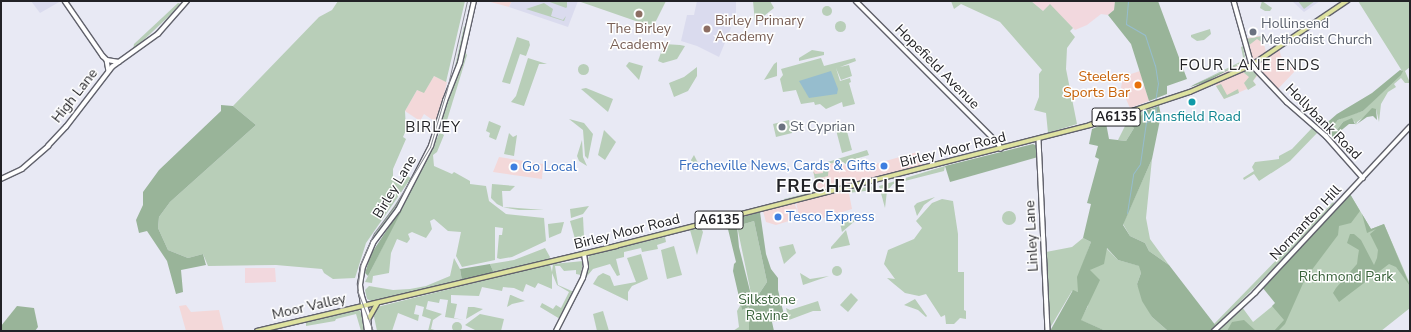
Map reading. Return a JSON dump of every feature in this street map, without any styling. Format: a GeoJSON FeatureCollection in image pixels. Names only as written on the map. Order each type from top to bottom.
{"type":"FeatureCollection","features":[{"type":"Feature","properties":{"kind":"main road","name":"A6135"},"geometry":{"type":"LineString","coordinates":[[1252,65],[1347,1]]}},
{"type":"Feature","properties":{"kind":"main road","name":"Birley Moor Road"},"geometry":{"type":"LineString","coordinates":[[364,306],[584,254],[1039,140],[1159,103],[1252,65]]}},
{"type":"Feature","properties":{"kind":"main road"},"geometry":{"type":"LineString","coordinates":[[369,318],[374,307],[382,302]]}},
{"type":"Feature","properties":{"kind":"main road","name":"Moor Valley"},"geometry":{"type":"LineString","coordinates":[[257,331],[364,306]]}},
{"type":"Feature","properties":{"kind":"street"},"geometry":{"type":"LineString","coordinates":[[64,1],[107,60],[108,71]]}},
{"type":"Feature","properties":{"kind":"street","name":"High Lane"},"geometry":{"type":"LineString","coordinates":[[1,179],[22,169],[58,136],[108,71],[166,26],[187,1]]}},
{"type":"Feature","properties":{"kind":"street","name":"Birley Lane"},"geometry":{"type":"LineString","coordinates":[[364,306],[360,291],[361,276],[369,250],[398,210],[432,146],[445,101],[460,63],[474,1]]}},
{"type":"Feature","properties":{"kind":"street","name":"Hopefield Avenue"},"geometry":{"type":"LineString","coordinates":[[856,1],[999,144],[1001,149]]}},
{"type":"Feature","properties":{"kind":"street"},"geometry":{"type":"LineString","coordinates":[[1234,1],[1252,65]]}},
{"type":"Feature","properties":{"kind":"street"},"geometry":{"type":"LineString","coordinates":[[107,60],[119,62]]}},
{"type":"Feature","properties":{"kind":"street","name":"Hollybank Road"},"geometry":{"type":"LineString","coordinates":[[1252,65],[1287,102],[1326,136],[1363,178]]}},
{"type":"Feature","properties":{"kind":"street","name":"Normanton Hill"},"geometry":{"type":"LineString","coordinates":[[1214,331],[1255,293],[1410,127]]}},
{"type":"Feature","properties":{"kind":"street","name":"Linley Lane"},"geometry":{"type":"LineString","coordinates":[[1039,140],[1048,331]]}},
{"type":"Feature","properties":{"kind":"street"},"geometry":{"type":"LineString","coordinates":[[556,331],[585,274],[584,254]]}},
{"type":"Feature","properties":{"kind":"street"},"geometry":{"type":"LineString","coordinates":[[364,306],[369,318],[370,331]]}},
{"type":"Feature","properties":{"kind":"street"},"geometry":{"type":"LineString","coordinates":[[364,306],[366,331]]}},
{"type":"Feature","properties":{"kind":"shaded area"},"geometry":{"type":"Polygon","coordinates":[[[31,1],[61,1],[40,13],[31,1]]]}},
{"type":"Feature","properties":{"kind":"shaded area"},"geometry":{"type":"Polygon","coordinates":[[[487,1],[512,1],[509,7],[487,1]]]}},
{"type":"Feature","properties":{"kind":"shaded area","name":"The Birley Academy"},"geometry":{"type":"Polygon","coordinates":[[[512,1],[578,1],[568,27],[509,7],[512,1]]]}},
{"type":"Feature","properties":{"kind":"shaded area","name":"Birley Primary Academy"},"geometry":{"type":"Polygon","coordinates":[[[697,1],[736,1],[736,16],[719,57],[697,46],[681,41],[687,15],[694,15],[697,1]]]}},
{"type":"Feature","properties":{"kind":"shaded area"},"geometry":{"type":"Polygon","coordinates":[[[1031,1],[1115,1],[1114,10],[1108,15],[1101,14],[1087,25],[1075,30],[1050,5],[1043,11],[1031,1]]]}},
{"type":"Feature","properties":{"kind":"shaded area"},"geometry":{"type":"Polygon","coordinates":[[[1292,1],[1320,1],[1304,12],[1292,1]]]}},
{"type":"Feature","properties":{"kind":"shaded area"},"geometry":{"type":"Polygon","coordinates":[[[1262,36],[1267,56],[1279,48],[1281,56],[1295,71],[1276,91],[1259,74],[1253,81],[1256,85],[1224,99],[1212,79],[1247,61],[1243,39],[1262,36]]]}},
{"type":"Feature","properties":{"kind":"shaded area"},"geometry":{"type":"Polygon","coordinates":[[[831,71],[838,89],[837,94],[809,98],[799,81],[831,71]]]}},
{"type":"Feature","properties":{"kind":"shaded area"},"geometry":{"type":"Polygon","coordinates":[[[1140,71],[1149,101],[1130,108],[1121,88],[1122,82],[1125,76],[1140,71]]]}},
{"type":"Feature","properties":{"kind":"shaded area"},"geometry":{"type":"Polygon","coordinates":[[[434,76],[447,82],[437,123],[424,114],[420,121],[405,111],[417,90],[424,92],[434,76]]]}},
{"type":"Feature","properties":{"kind":"shaded area"},"geometry":{"type":"Polygon","coordinates":[[[917,152],[920,163],[926,168],[848,188],[852,209],[820,219],[818,214],[800,220],[795,198],[818,192],[812,168],[841,161],[851,171],[917,152]]]}},
{"type":"Feature","properties":{"kind":"shaded area"},"geometry":{"type":"Polygon","coordinates":[[[499,157],[543,164],[542,179],[493,172],[499,157]]]}},
{"type":"Feature","properties":{"kind":"shaded area"},"geometry":{"type":"Polygon","coordinates":[[[794,203],[797,209],[793,211],[792,220],[776,225],[766,222],[763,211],[794,203]]]}},
{"type":"Feature","properties":{"kind":"shaded area"},"geometry":{"type":"Polygon","coordinates":[[[245,268],[275,268],[276,282],[245,283],[245,268]]]}},
{"type":"Feature","properties":{"kind":"shaded area"},"geometry":{"type":"Polygon","coordinates":[[[186,305],[191,312],[219,310],[224,331],[186,331],[179,306],[186,305]]]}},
{"type":"Feature","properties":{"kind":"green space"},"geometry":{"type":"Polygon","coordinates":[[[338,1],[465,1],[446,82],[434,76],[424,93],[417,90],[405,111],[406,130],[403,137],[406,139],[393,169],[393,179],[400,180],[404,174],[411,178],[366,243],[355,278],[333,279],[324,273],[322,269],[276,265],[208,266],[203,254],[188,258],[168,250],[158,228],[159,217],[170,202],[256,125],[233,106],[319,17],[332,10],[338,1]]]}},
{"type":"Feature","properties":{"kind":"green space"},"geometry":{"type":"Polygon","coordinates":[[[547,1],[567,1],[567,7],[566,8],[547,1]]]}},
{"type":"Feature","properties":{"kind":"green space","name":"The Birley Academy"},"geometry":{"type":"Polygon","coordinates":[[[578,1],[666,1],[653,27],[578,1]]]}},
{"type":"Feature","properties":{"kind":"green space"},"geometry":{"type":"Polygon","coordinates":[[[753,1],[770,1],[774,8],[755,23],[753,1]]]}},
{"type":"Feature","properties":{"kind":"green space"},"geometry":{"type":"Polygon","coordinates":[[[951,1],[1031,1],[1043,11],[1050,4],[1073,28],[1070,31],[1075,37],[1067,48],[1066,69],[1077,124],[1048,133],[1046,113],[1034,110],[1039,97],[1039,74],[1042,70],[1000,22],[961,4],[954,9],[951,1]]]}},
{"type":"Feature","properties":{"kind":"green space"},"geometry":{"type":"Polygon","coordinates":[[[1115,1],[1158,1],[1187,79],[1167,86],[1167,94],[1149,101],[1131,44],[1108,15],[1114,10],[1115,1]]]}},
{"type":"Feature","properties":{"kind":"green space"},"geometry":{"type":"Polygon","coordinates":[[[1262,1],[1272,8],[1270,11],[1265,11],[1260,8],[1262,1]]]}},
{"type":"Feature","properties":{"kind":"green space"},"geometry":{"type":"Polygon","coordinates":[[[1298,1],[1315,1],[1304,9],[1298,1]]]}},
{"type":"Feature","properties":{"kind":"green space"},"geometry":{"type":"Polygon","coordinates":[[[1358,1],[1409,1],[1410,67],[1405,71],[1410,83],[1405,83],[1401,78],[1394,84],[1396,87],[1388,92],[1381,104],[1379,122],[1376,109],[1357,122],[1356,125],[1354,121],[1343,122],[1336,131],[1331,124],[1346,116],[1363,111],[1402,71],[1358,1]]]}},
{"type":"Feature","properties":{"kind":"green space"},"geometry":{"type":"Polygon","coordinates":[[[178,3],[182,4],[133,50],[134,44],[178,3]]]}},
{"type":"Feature","properties":{"kind":"green space"},"geometry":{"type":"Polygon","coordinates":[[[544,3],[553,9],[551,16],[563,20],[566,16],[564,21],[526,9],[544,3]]]}},
{"type":"Feature","properties":{"kind":"green space"},"geometry":{"type":"Polygon","coordinates":[[[825,6],[829,6],[831,7],[831,15],[825,16],[822,13],[822,9],[825,6]]]}},
{"type":"Feature","properties":{"kind":"green space"},"geometry":{"type":"Polygon","coordinates":[[[838,21],[842,21],[844,22],[844,30],[838,31],[835,28],[835,24],[838,21]]]}},
{"type":"Feature","properties":{"kind":"green space"},"geometry":{"type":"Polygon","coordinates":[[[464,26],[466,27],[462,50],[452,80],[464,26]]]}},
{"type":"Feature","properties":{"kind":"green space"},"geometry":{"type":"Polygon","coordinates":[[[1210,29],[1211,34],[1204,40],[1197,41],[1191,37],[1191,35],[1210,29]]]}},
{"type":"Feature","properties":{"kind":"green space"},"geometry":{"type":"Polygon","coordinates":[[[1262,36],[1263,43],[1257,39],[1248,46],[1246,39],[1262,36]]]}},
{"type":"Feature","properties":{"kind":"green space"},"geometry":{"type":"Polygon","coordinates":[[[517,37],[529,41],[530,45],[526,56],[520,54],[510,84],[502,82],[517,37]]]}},
{"type":"Feature","properties":{"kind":"green space"},"geometry":{"type":"Polygon","coordinates":[[[664,44],[685,46],[677,59],[663,63],[658,61],[664,44]]]}},
{"type":"Feature","properties":{"kind":"green space"},"geometry":{"type":"Polygon","coordinates":[[[1243,46],[1246,62],[1195,84],[1240,62],[1243,57],[1241,47],[1243,46]]]}},
{"type":"Feature","properties":{"kind":"green space"},"geometry":{"type":"Polygon","coordinates":[[[812,50],[824,52],[824,55],[799,61],[799,58],[812,50]]]}},
{"type":"Feature","properties":{"kind":"green space"},"geometry":{"type":"Polygon","coordinates":[[[465,52],[467,55],[444,130],[441,127],[442,118],[465,52]]]}},
{"type":"Feature","properties":{"kind":"green space"},"geometry":{"type":"Polygon","coordinates":[[[528,58],[547,64],[539,64],[524,106],[511,102],[516,96],[528,58]]]}},
{"type":"Feature","properties":{"kind":"green space"},"geometry":{"type":"Polygon","coordinates":[[[821,58],[824,66],[855,58],[856,61],[840,67],[849,65],[852,76],[841,80],[836,68],[840,81],[850,78],[851,82],[849,83],[855,104],[843,107],[842,102],[826,109],[820,104],[815,105],[814,102],[801,104],[796,90],[783,92],[780,79],[783,75],[781,69],[821,58]]]}},
{"type":"Feature","properties":{"kind":"green space"},"geometry":{"type":"Polygon","coordinates":[[[629,62],[643,66],[639,80],[626,66],[629,62]]]}},
{"type":"Feature","properties":{"kind":"green space"},"geometry":{"type":"Polygon","coordinates":[[[777,62],[777,76],[764,80],[774,64],[777,62]]]}},
{"type":"Feature","properties":{"kind":"green space"},"geometry":{"type":"Polygon","coordinates":[[[583,63],[587,65],[589,69],[587,73],[583,75],[579,73],[577,69],[579,65],[583,63]]]}},
{"type":"Feature","properties":{"kind":"green space"},"geometry":{"type":"Polygon","coordinates":[[[697,67],[697,76],[688,91],[674,97],[669,83],[684,77],[697,67]]]}},
{"type":"Feature","properties":{"kind":"green space"},"geometry":{"type":"Polygon","coordinates":[[[1234,67],[1206,82],[1190,87],[1195,84],[1234,67]]]}},
{"type":"Feature","properties":{"kind":"green space"},"geometry":{"type":"Polygon","coordinates":[[[1251,69],[1257,75],[1253,81],[1256,85],[1248,90],[1244,83],[1249,77],[1243,72],[1251,69]]]}},
{"type":"Feature","properties":{"kind":"green space"},"geometry":{"type":"Polygon","coordinates":[[[1400,70],[1403,71],[1401,75],[1363,111],[1338,120],[1331,127],[1336,131],[1343,122],[1352,118],[1355,124],[1349,124],[1333,137],[1322,127],[1337,114],[1372,93],[1400,70]]]}},
{"type":"Feature","properties":{"kind":"green space"},"geometry":{"type":"Polygon","coordinates":[[[1221,84],[1227,95],[1238,89],[1239,93],[1224,99],[1216,86],[1221,84]]]}},
{"type":"Feature","properties":{"kind":"green space"},"geometry":{"type":"Polygon","coordinates":[[[586,88],[613,99],[608,112],[581,89],[586,88]]]}},
{"type":"Feature","properties":{"kind":"green space"},"geometry":{"type":"Polygon","coordinates":[[[221,105],[233,106],[256,125],[170,202],[159,217],[158,228],[168,250],[188,258],[203,254],[206,265],[181,270],[183,292],[176,294],[167,261],[147,231],[139,233],[136,220],[143,205],[143,192],[159,170],[221,111],[221,105]]]}},
{"type":"Feature","properties":{"kind":"green space"},"geometry":{"type":"Polygon","coordinates":[[[1159,106],[1161,115],[1152,159],[1123,225],[1130,236],[1145,243],[1149,251],[1169,265],[1216,326],[1211,331],[1168,331],[1152,317],[1142,301],[1137,284],[1141,273],[1139,266],[1118,260],[1107,248],[1104,264],[1090,270],[1100,280],[1081,320],[1106,331],[1050,331],[1073,290],[1078,292],[1077,277],[1091,242],[1083,238],[1091,204],[1087,203],[1099,159],[1095,157],[1098,146],[1089,144],[1092,129],[1106,123],[1109,139],[1126,141],[1134,128],[1131,125],[1147,110],[1159,106]]]}},
{"type":"Feature","properties":{"kind":"green space"},"geometry":{"type":"Polygon","coordinates":[[[1372,108],[1376,109],[1377,120],[1373,116],[1367,117],[1357,124],[1372,108]]]}},
{"type":"Feature","properties":{"kind":"green space"},"geometry":{"type":"Polygon","coordinates":[[[1147,110],[1132,125],[1134,128],[1126,141],[1118,140],[1126,124],[1140,112],[1147,110]]]}},
{"type":"Feature","properties":{"kind":"green space"},"geometry":{"type":"Polygon","coordinates":[[[569,119],[584,123],[593,134],[588,159],[585,156],[583,130],[569,119]]]}},
{"type":"Feature","properties":{"kind":"green space"},"geometry":{"type":"Polygon","coordinates":[[[789,120],[792,133],[776,137],[773,124],[789,120]]]}},
{"type":"Feature","properties":{"kind":"green space"},"geometry":{"type":"Polygon","coordinates":[[[489,121],[501,126],[496,140],[489,137],[490,133],[486,131],[489,121]]]}},
{"type":"Feature","properties":{"kind":"green space"},"geometry":{"type":"Polygon","coordinates":[[[845,124],[852,150],[842,153],[835,126],[845,124]]]}},
{"type":"Feature","properties":{"kind":"green space"},"geometry":{"type":"Polygon","coordinates":[[[1312,128],[1318,132],[1290,161],[1259,181],[1254,174],[1244,180],[1243,178],[1254,171],[1252,167],[1255,162],[1279,159],[1279,156],[1292,149],[1312,128]]]}},
{"type":"Feature","properties":{"kind":"green space"},"geometry":{"type":"Polygon","coordinates":[[[604,130],[616,142],[605,160],[598,155],[604,130]]]}},
{"type":"Feature","properties":{"kind":"green space"},"geometry":{"type":"Polygon","coordinates":[[[440,132],[444,135],[437,152],[433,155],[434,166],[452,174],[454,172],[470,181],[470,184],[486,186],[489,201],[506,214],[544,218],[546,241],[512,257],[500,259],[497,258],[499,235],[502,235],[503,228],[495,227],[495,260],[462,267],[456,256],[461,232],[448,231],[434,219],[430,221],[432,229],[426,238],[412,232],[408,234],[410,239],[407,243],[397,239],[391,253],[389,273],[373,276],[372,283],[365,282],[440,132]]]}},
{"type":"Feature","properties":{"kind":"green space"},"geometry":{"type":"Polygon","coordinates":[[[509,133],[513,137],[517,135],[514,156],[504,154],[509,133]]]}},
{"type":"Feature","properties":{"kind":"green space"},"geometry":{"type":"Polygon","coordinates":[[[582,140],[583,157],[587,166],[579,161],[577,156],[582,140]]]}},
{"type":"Feature","properties":{"kind":"green space"},"geometry":{"type":"Polygon","coordinates":[[[1033,144],[1037,146],[1038,157],[950,182],[945,166],[1033,144]]]}},
{"type":"Feature","properties":{"kind":"green space"},"geometry":{"type":"Polygon","coordinates":[[[867,150],[869,155],[848,161],[849,166],[841,161],[829,164],[828,176],[815,179],[813,170],[815,174],[823,173],[821,164],[867,150]]]}},
{"type":"Feature","properties":{"kind":"green space"},"geometry":{"type":"Polygon","coordinates":[[[694,155],[699,165],[697,169],[693,168],[691,160],[694,155]]]}},
{"type":"Feature","properties":{"kind":"green space"},"geometry":{"type":"Polygon","coordinates":[[[1152,159],[1146,218],[1150,239],[1169,265],[1149,251],[1145,243],[1130,236],[1123,224],[1152,159]]]}},
{"type":"Feature","properties":{"kind":"green space"},"geometry":{"type":"Polygon","coordinates":[[[945,166],[944,171],[893,184],[887,191],[885,208],[879,186],[945,166]]]}},
{"type":"Feature","properties":{"kind":"green space"},"geometry":{"type":"Polygon","coordinates":[[[492,184],[515,186],[510,191],[502,191],[503,207],[491,198],[492,184]]]}},
{"type":"Feature","properties":{"kind":"green space"},"geometry":{"type":"Polygon","coordinates":[[[875,186],[874,190],[848,193],[848,190],[875,186]]]}},
{"type":"Feature","properties":{"kind":"green space"},"geometry":{"type":"Polygon","coordinates":[[[828,188],[823,192],[783,201],[784,199],[828,188]]]}},
{"type":"Feature","properties":{"kind":"green space"},"geometry":{"type":"Polygon","coordinates":[[[405,190],[396,209],[376,236],[360,276],[365,253],[372,238],[405,190]]]}},
{"type":"Feature","properties":{"kind":"green space","name":"Richmond Park"},"geometry":{"type":"Polygon","coordinates":[[[1350,194],[1371,229],[1384,224],[1410,284],[1410,308],[1381,331],[1215,331],[1242,307],[1253,322],[1275,304],[1350,194]]]}},
{"type":"Feature","properties":{"kind":"green space"},"geometry":{"type":"Polygon","coordinates":[[[1350,194],[1360,211],[1351,223],[1339,226],[1338,235],[1305,279],[1285,324],[1278,331],[1274,331],[1284,320],[1272,306],[1275,303],[1262,287],[1350,194]]]}},
{"type":"Feature","properties":{"kind":"green space"},"geometry":{"type":"Polygon","coordinates":[[[935,197],[924,205],[917,216],[914,206],[917,203],[935,197]]]}},
{"type":"Feature","properties":{"kind":"green space"},"geometry":{"type":"Polygon","coordinates":[[[942,199],[953,201],[958,234],[958,272],[964,272],[964,310],[966,311],[966,319],[960,318],[954,324],[946,324],[945,315],[941,317],[926,294],[919,296],[905,293],[887,278],[895,279],[884,264],[888,250],[914,239],[922,228],[916,221],[932,203],[942,199]]]}},
{"type":"Feature","properties":{"kind":"green space"},"geometry":{"type":"Polygon","coordinates":[[[1333,202],[1335,204],[1216,326],[1214,324],[1333,202]]]}},
{"type":"Feature","properties":{"kind":"green space"},"geometry":{"type":"Polygon","coordinates":[[[589,206],[583,214],[571,218],[570,209],[589,206]]]}},
{"type":"Feature","properties":{"kind":"green space"},"geometry":{"type":"Polygon","coordinates":[[[503,207],[544,210],[519,210],[503,207]]]}},
{"type":"Feature","properties":{"kind":"green space"},"geometry":{"type":"Polygon","coordinates":[[[400,210],[402,210],[368,276],[365,273],[371,254],[400,210]]]}},
{"type":"Feature","properties":{"kind":"green space"},"geometry":{"type":"Polygon","coordinates":[[[1009,211],[1014,213],[1016,218],[1014,223],[1009,225],[1004,223],[1002,218],[1004,213],[1009,211]]]}},
{"type":"Feature","properties":{"kind":"green space","name":"Silkstone Ravine"},"geometry":{"type":"Polygon","coordinates":[[[760,212],[766,254],[771,269],[778,278],[778,290],[785,319],[772,322],[774,331],[749,331],[749,307],[742,310],[733,271],[734,264],[736,262],[726,221],[739,218],[742,224],[737,226],[739,247],[753,303],[767,282],[754,221],[744,224],[743,217],[760,212]]]}},
{"type":"Feature","properties":{"kind":"green space"},"geometry":{"type":"Polygon","coordinates":[[[1362,214],[1371,229],[1384,224],[1410,286],[1396,267],[1389,264],[1339,302],[1333,293],[1357,264],[1359,250],[1347,243],[1350,234],[1354,234],[1361,240],[1374,265],[1377,258],[1378,250],[1370,234],[1376,229],[1367,233],[1362,214]]]}},
{"type":"Feature","properties":{"kind":"green space"},"geometry":{"type":"Polygon","coordinates":[[[583,217],[584,237],[575,239],[570,221],[583,217]]]}},
{"type":"Feature","properties":{"kind":"green space"},"geometry":{"type":"Polygon","coordinates":[[[743,217],[744,224],[754,221],[767,282],[753,303],[737,226],[742,224],[739,218],[743,217]]]}},
{"type":"Feature","properties":{"kind":"green space"},"geometry":{"type":"Polygon","coordinates":[[[856,220],[842,232],[840,223],[856,220]]]}},
{"type":"Feature","properties":{"kind":"green space"},"geometry":{"type":"Polygon","coordinates":[[[564,222],[561,233],[549,238],[548,224],[564,222]]]}},
{"type":"Feature","properties":{"kind":"green space"},"geometry":{"type":"Polygon","coordinates":[[[701,228],[703,232],[697,255],[690,230],[701,228]]]}},
{"type":"Feature","properties":{"kind":"green space"},"geometry":{"type":"Polygon","coordinates":[[[846,230],[850,245],[831,249],[831,247],[846,230]]]}},
{"type":"Feature","properties":{"kind":"green space"},"geometry":{"type":"Polygon","coordinates":[[[665,237],[666,242],[657,245],[658,249],[642,252],[641,248],[624,252],[624,257],[616,259],[620,275],[617,276],[610,264],[593,269],[583,281],[587,260],[591,254],[665,237]]]}},
{"type":"Feature","properties":{"kind":"green space"},"geometry":{"type":"Polygon","coordinates":[[[1083,238],[1091,242],[1078,277],[1078,292],[1072,291],[1050,328],[1046,252],[1072,247],[1083,238]]]}},
{"type":"Feature","properties":{"kind":"green space"},"geometry":{"type":"Polygon","coordinates":[[[793,244],[796,253],[784,264],[779,247],[793,244]]]}},
{"type":"Feature","properties":{"kind":"green space"},"geometry":{"type":"Polygon","coordinates":[[[674,246],[682,275],[667,279],[661,250],[674,246]]]}},
{"type":"Feature","properties":{"kind":"green space"},"geometry":{"type":"Polygon","coordinates":[[[545,248],[550,257],[548,260],[494,273],[490,264],[514,260],[545,248]]]}},
{"type":"Feature","properties":{"kind":"green space"},"geometry":{"type":"Polygon","coordinates":[[[1106,248],[1118,260],[1140,266],[1141,273],[1137,284],[1152,317],[1168,331],[1106,331],[1080,320],[1088,306],[1090,270],[1106,248]]]}},
{"type":"Feature","properties":{"kind":"green space"},"geometry":{"type":"Polygon","coordinates":[[[641,254],[648,279],[632,286],[628,292],[628,301],[593,284],[598,276],[603,273],[610,276],[614,286],[636,282],[627,258],[641,254]]]}},
{"type":"Feature","properties":{"kind":"green space"},"geometry":{"type":"Polygon","coordinates":[[[454,258],[460,269],[462,281],[390,298],[371,301],[367,299],[365,290],[369,286],[393,290],[410,289],[426,286],[450,276],[454,258]]]}},
{"type":"Feature","properties":{"kind":"green space"},"geometry":{"type":"Polygon","coordinates":[[[583,261],[581,275],[576,274],[576,270],[564,271],[560,266],[555,266],[558,285],[574,292],[560,319],[540,307],[542,303],[553,309],[556,305],[561,308],[569,292],[557,285],[552,273],[552,289],[538,283],[535,288],[526,284],[523,292],[514,288],[503,287],[502,291],[482,287],[479,296],[451,295],[451,303],[457,304],[454,318],[464,320],[445,317],[448,300],[440,299],[439,303],[428,301],[426,309],[442,314],[433,320],[431,329],[438,331],[428,331],[431,319],[422,316],[424,307],[416,305],[414,314],[419,315],[418,321],[398,313],[392,331],[377,331],[373,312],[377,307],[550,264],[552,272],[553,264],[583,261]]]}},
{"type":"Feature","properties":{"kind":"green space"},"geometry":{"type":"Polygon","coordinates":[[[490,264],[494,273],[462,281],[460,269],[490,264]]]}},
{"type":"Feature","properties":{"kind":"green space"},"geometry":{"type":"Polygon","coordinates":[[[835,266],[839,266],[841,267],[841,275],[835,276],[832,273],[832,269],[835,266]]]}},
{"type":"Feature","properties":{"kind":"green space"},"geometry":{"type":"Polygon","coordinates":[[[800,273],[810,279],[829,276],[803,285],[800,273]]]}},
{"type":"Feature","properties":{"kind":"green space"},"geometry":{"type":"Polygon","coordinates":[[[851,293],[858,300],[848,312],[840,305],[851,293]]]}},
{"type":"Feature","properties":{"kind":"green space"},"geometry":{"type":"Polygon","coordinates":[[[510,295],[525,301],[512,304],[507,307],[510,295]]]}},
{"type":"Feature","properties":{"kind":"green space"},"geometry":{"type":"Polygon","coordinates":[[[915,299],[927,316],[926,317],[918,310],[904,305],[915,299]]]}},
{"type":"Feature","properties":{"kind":"green space"},"geometry":{"type":"Polygon","coordinates":[[[818,301],[821,311],[813,311],[789,320],[786,308],[790,310],[818,301]]]}},
{"type":"Feature","properties":{"kind":"green space"},"geometry":{"type":"Polygon","coordinates":[[[741,304],[742,310],[749,307],[749,324],[754,331],[733,331],[739,327],[737,311],[741,304]]]}},
{"type":"Feature","properties":{"kind":"green space"},"geometry":{"type":"Polygon","coordinates":[[[17,306],[34,308],[38,327],[35,331],[1,331],[1,326],[17,306]]]}},
{"type":"Feature","properties":{"kind":"green space"},"geometry":{"type":"Polygon","coordinates":[[[468,307],[474,307],[483,309],[466,319],[468,307]]]}},
{"type":"Feature","properties":{"kind":"green space"},"geometry":{"type":"Polygon","coordinates":[[[359,310],[363,315],[364,331],[361,331],[356,314],[336,319],[335,321],[306,326],[306,322],[359,310]]]}},
{"type":"Feature","properties":{"kind":"green space"},"geometry":{"type":"Polygon","coordinates":[[[603,311],[609,331],[597,331],[593,314],[603,311]]]}},
{"type":"Feature","properties":{"kind":"green space"},"geometry":{"type":"Polygon","coordinates":[[[480,314],[504,319],[501,331],[477,331],[465,325],[480,314]]]}},
{"type":"Feature","properties":{"kind":"green space"},"geometry":{"type":"Polygon","coordinates":[[[1244,320],[1256,331],[1227,331],[1232,322],[1244,320]]]}},
{"type":"Feature","properties":{"kind":"green space"},"geometry":{"type":"Polygon","coordinates":[[[457,322],[462,327],[457,332],[452,327],[457,322]]]}},
{"type":"Feature","properties":{"kind":"waterway"},"geometry":{"type":"LineString","coordinates":[[1128,1],[1126,24],[1145,35],[1155,65],[1158,83],[1155,101]]}},
{"type":"Feature","properties":{"kind":"waterway"},"geometry":{"type":"LineString","coordinates":[[1127,213],[1133,174],[1140,164],[1146,122],[1157,118],[1155,104]]}},
{"type":"Feature","properties":{"kind":"tram line"},"geometry":{"type":"LineString","coordinates":[[373,331],[357,290],[361,262],[374,233],[395,205],[430,147],[447,89],[467,1]]}},
{"type":"Feature","properties":{"kind":"place","name":"The Birley Academy"},"geometry":{"type":"Point","coordinates":[639,14]}},
{"type":"Feature","properties":{"kind":"place","name":"Birley Primary Academy"},"geometry":{"type":"Point","coordinates":[707,29]}},
{"type":"Feature","properties":{"kind":"place","name":"Hollinsend Methodist Church"},"geometry":{"type":"Point","coordinates":[1253,32]}},
{"type":"Feature","properties":{"kind":"place","name":"Steelers Sports Bar"},"geometry":{"type":"Point","coordinates":[1138,85]}},
{"type":"Feature","properties":{"kind":"place","name":"Mansfield Road"},"geometry":{"type":"Point","coordinates":[1192,102]}},
{"type":"Feature","properties":{"kind":"place","name":"St Cyprian"},"geometry":{"type":"Point","coordinates":[782,127]}},
{"type":"Feature","properties":{"kind":"place","name":"Frecheville News, Cards & Gifts"},"geometry":{"type":"Point","coordinates":[884,166]}},
{"type":"Feature","properties":{"kind":"place","name":"Go Local"},"geometry":{"type":"Point","coordinates":[514,167]}},
{"type":"Feature","properties":{"kind":"place","name":"Tesco Express"},"geometry":{"type":"Point","coordinates":[778,217]}},
{"type":"Feature","properties":{"kind":"district","name":"FOUR LANE ENDS"},"geometry":{"type":"Point","coordinates":[1250,66]}},
{"type":"Feature","properties":{"kind":"district","name":"BIRLEY"},"geometry":{"type":"Point","coordinates":[433,128]}},
{"type":"Feature","properties":{"kind":"district","name":"FRECHEVILLE"},"geometry":{"type":"Point","coordinates":[841,186]}}]}
